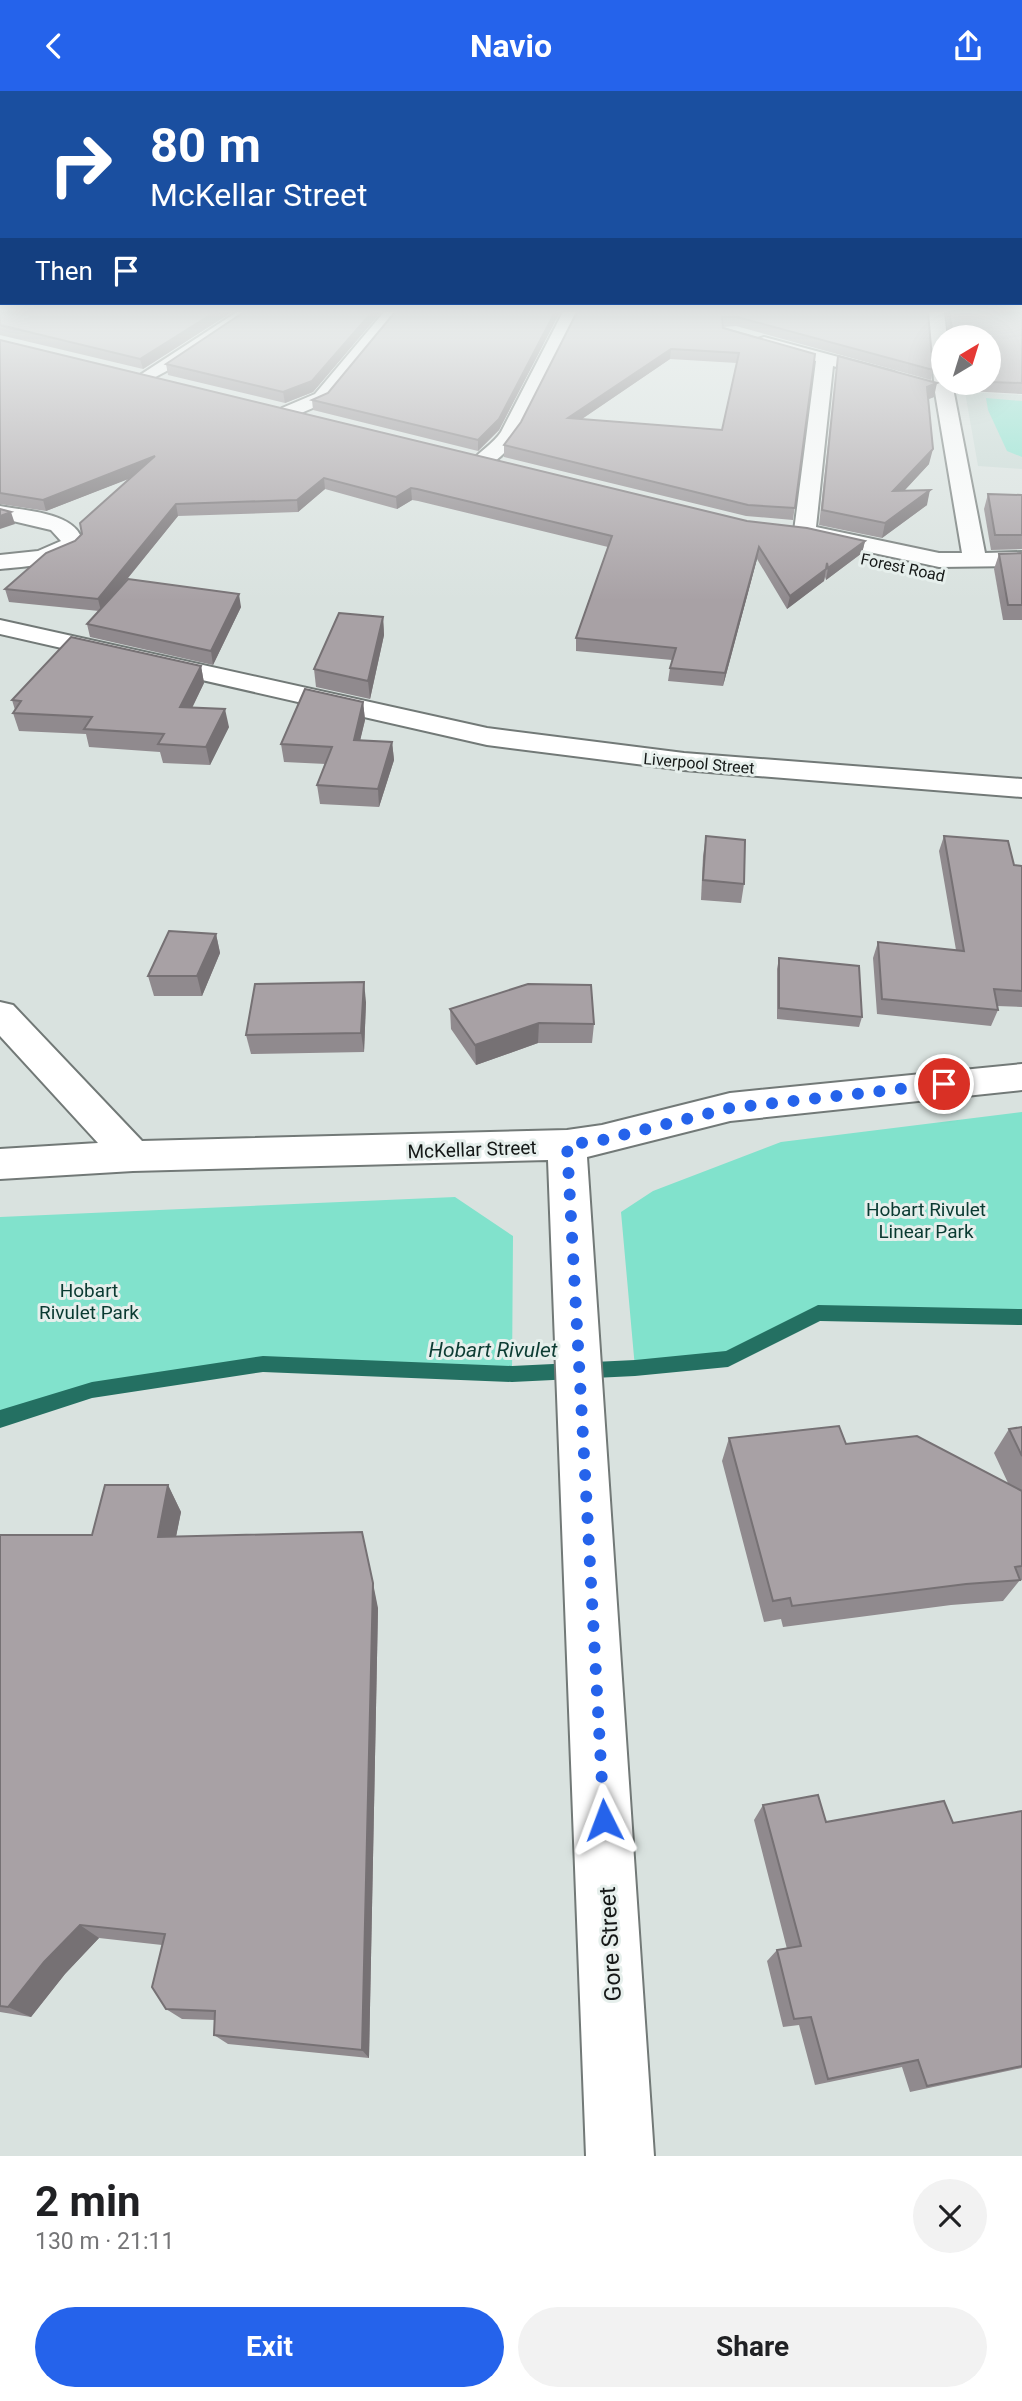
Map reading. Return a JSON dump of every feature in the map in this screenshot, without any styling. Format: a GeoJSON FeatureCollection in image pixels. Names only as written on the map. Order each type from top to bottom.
{"type":"FeatureCollection","features":[{"type":"Feature","properties":{"kind":"street"},"geometry":{"type":"LineString","coordinates":[[290,408],[282,411],[314,419]]}},
{"type":"Feature","properties":{"kind":"street"},"geometry":{"type":"LineString","coordinates":[[482,461],[502,445],[522,408]]}},
{"type":"Feature","properties":{"kind":"street"},"geometry":{"type":"LineString","coordinates":[[805,531],[819,408]]}},
{"type":"Feature","properties":{"kind":"street"},"geometry":{"type":"LineString","coordinates":[[941,408],[975,561]]}},
{"type":"Feature","properties":{"kind":"street"},"geometry":{"type":"LineString","coordinates":[[457,455],[509,467]]}},
{"type":"Feature","properties":{"kind":"street"},"geometry":{"type":"LineString","coordinates":[[0,512],[58,526],[71,534],[72,544],[43,557],[0,562]]}},
{"type":"Feature","properties":{"kind":"street","name":"Forest Road"},"geometry":{"type":"LineString","coordinates":[[1022,559],[939,560],[805,531],[782,534],[932,575],[957,578],[1022,575]]}},
{"type":"Feature","properties":{"kind":"street","name":"Liverpool Street"},"geometry":{"type":"LineString","coordinates":[[0,627],[349,703],[380,714],[524,742],[686,764],[1022,788]]}},
{"type":"Feature","properties":{"kind":"street","name":"Liverpool Street"},"geometry":{"type":"LineString","coordinates":[[0,634],[75,645]]}},
{"type":"Feature","properties":{"kind":"street","name":"Liverpool Street"},"geometry":{"type":"LineString","coordinates":[[52,664],[340,715],[380,714]]}},
{"type":"Feature","properties":{"kind":"street"},"geometry":{"type":"LineString","coordinates":[[0,1014],[133,1156]]}},
{"type":"Feature","properties":{"kind":"street","name":"McKellar Street"},"geometry":{"type":"LineString","coordinates":[[0,1164],[133,1156],[567,1145],[602,1140],[730,1108],[1022,1077]]}},
{"type":"Feature","properties":{"kind":"street","name":"Gore Street"},"geometry":{"type":"LineString","coordinates":[[567,1145],[620,2156]]}},
{"type":"Feature","properties":{"kind":"shaded area"},"geometry":{"type":"Polygon","coordinates":[[[968,408],[1022,408],[1022,469],[978,466],[968,408]]]}},
{"type":"Feature","properties":{"kind":"green space"},"geometry":{"type":"Polygon","coordinates":[[[1022,408],[1022,457],[1007,451],[988,410],[1022,408]]]}},
{"type":"Feature","properties":{"kind":"green space","name":"Hobart Rivulet Linear Park"},"geometry":{"type":"Polygon","coordinates":[[[1022,1112],[1022,1317],[818,1313],[728,1359],[635,1368],[621,1212],[653,1191],[781,1142],[1022,1112]]]}},
{"type":"Feature","properties":{"kind":"green space","name":"Hobart Rivulet Park"},"geometry":{"type":"Polygon","coordinates":[[[455,1197],[513,1236],[512,1374],[263,1364],[92,1390],[0,1419],[0,1217],[455,1197]]]}},
{"type":"Feature","properties":{"kind":"building"},"geometry":{"type":"Polygon","coordinates":[[[0,408],[282,408],[747,521],[807,528],[865,541],[828,568],[827,563],[826,569],[790,596],[759,547],[725,673],[670,668],[676,648],[576,638],[612,536],[411,488],[396,497],[324,478],[297,500],[176,504],[98,599],[5,589],[46,553],[75,541],[82,534],[80,523],[155,456],[43,500],[0,493],[0,408]]]}},
{"type":"Feature","properties":{"kind":"building"},"geometry":{"type":"Polygon","coordinates":[[[347,408],[505,408],[499,419],[478,440],[347,408]]]}},
{"type":"Feature","properties":{"kind":"building"},"geometry":{"type":"Polygon","coordinates":[[[528,408],[582,408],[568,418],[722,430],[727,408],[808,408],[795,508],[748,505],[504,445],[528,408]]]}},
{"type":"Feature","properties":{"kind":"building"},"geometry":{"type":"Polygon","coordinates":[[[833,408],[929,408],[933,449],[893,491],[930,490],[885,523],[822,510],[833,408]]]}},
{"type":"Feature","properties":{"kind":"building"},"geometry":{"type":"Polygon","coordinates":[[[988,494],[1022,495],[1022,535],[995,535],[988,494]]]}},
{"type":"Feature","properties":{"kind":"building"},"geometry":{"type":"Polygon","coordinates":[[[0,509],[11,512],[0,516],[0,509]]]}},
{"type":"Feature","properties":{"kind":"building"},"geometry":{"type":"Polygon","coordinates":[[[1022,553],[1022,605],[1008,605],[999,554],[1022,553]]]}},
{"type":"Feature","properties":{"kind":"building"},"geometry":{"type":"Polygon","coordinates":[[[128,579],[239,594],[211,651],[87,624],[128,579]]]}},
{"type":"Feature","properties":{"kind":"building"},"geometry":{"type":"Polygon","coordinates":[[[339,613],[383,617],[368,681],[314,669],[339,613]]]}},
{"type":"Feature","properties":{"kind":"building"},"geometry":{"type":"Polygon","coordinates":[[[71,637],[201,666],[180,707],[225,709],[206,747],[158,744],[164,734],[84,729],[92,717],[13,713],[21,701],[12,700],[71,637]]]}},
{"type":"Feature","properties":{"kind":"building"},"geometry":{"type":"Polygon","coordinates":[[[305,689],[363,702],[354,740],[392,742],[378,789],[317,785],[332,747],[281,744],[305,689]]]}},
{"type":"Feature","properties":{"kind":"building"},"geometry":{"type":"Polygon","coordinates":[[[706,836],[745,840],[744,884],[703,880],[706,836]]]}},
{"type":"Feature","properties":{"kind":"building"},"geometry":{"type":"Polygon","coordinates":[[[944,836],[1008,841],[1014,865],[1022,866],[1022,991],[994,989],[998,1010],[882,999],[878,942],[964,951],[944,836]]]}},
{"type":"Feature","properties":{"kind":"building"},"geometry":{"type":"Polygon","coordinates":[[[169,931],[216,934],[197,976],[148,976],[169,931]]]}},
{"type":"Feature","properties":{"kind":"building"},"geometry":{"type":"Polygon","coordinates":[[[779,958],[859,966],[862,1017],[779,1008],[779,958]]]}},
{"type":"Feature","properties":{"kind":"building"},"geometry":{"type":"Polygon","coordinates":[[[364,982],[361,1033],[246,1035],[255,984],[364,982]]]}},
{"type":"Feature","properties":{"kind":"building"},"geometry":{"type":"Polygon","coordinates":[[[528,984],[591,985],[594,1024],[539,1023],[475,1045],[450,1009],[528,984]]]}},
{"type":"Feature","properties":{"kind":"building"},"geometry":{"type":"Polygon","coordinates":[[[839,1426],[846,1444],[917,1436],[1022,1491],[1022,1566],[1015,1567],[1020,1580],[966,1584],[792,1606],[790,1598],[773,1601],[729,1438],[839,1426]]]}},
{"type":"Feature","properties":{"kind":"building"},"geometry":{"type":"Polygon","coordinates":[[[1022,1427],[1022,1456],[1009,1429],[1022,1427]]]}},
{"type":"Feature","properties":{"kind":"building"},"geometry":{"type":"Polygon","coordinates":[[[105,1485],[168,1485],[158,1537],[362,1532],[373,1583],[362,2050],[214,2035],[215,2011],[166,2009],[152,1987],[165,1934],[80,1925],[44,1962],[8,2007],[0,2006],[0,1535],[92,1535],[105,1485]]]}},
{"type":"Feature","properties":{"kind":"building"},"geometry":{"type":"Polygon","coordinates":[[[818,1795],[826,1822],[944,1801],[953,1823],[1022,1811],[1022,2066],[927,2086],[918,2060],[828,2079],[811,2017],[794,2019],[777,1950],[801,1946],[763,1805],[818,1795]]]}},
{"type":"Feature","properties":{"kind":"waterway","name":"Hobart Rivulet"},"geometry":{"type":"LineString","coordinates":[[0,1419],[92,1390],[263,1364],[512,1374],[635,1368],[728,1359],[818,1313],[1022,1317]]}},
{"type":"Feature","properties":{"kind":"route"},"geometry":{"type":"LineString","coordinates":[[604,1820],[567,1145],[602,1140],[700,1113],[730,1108],[944,1084]]}}]}
